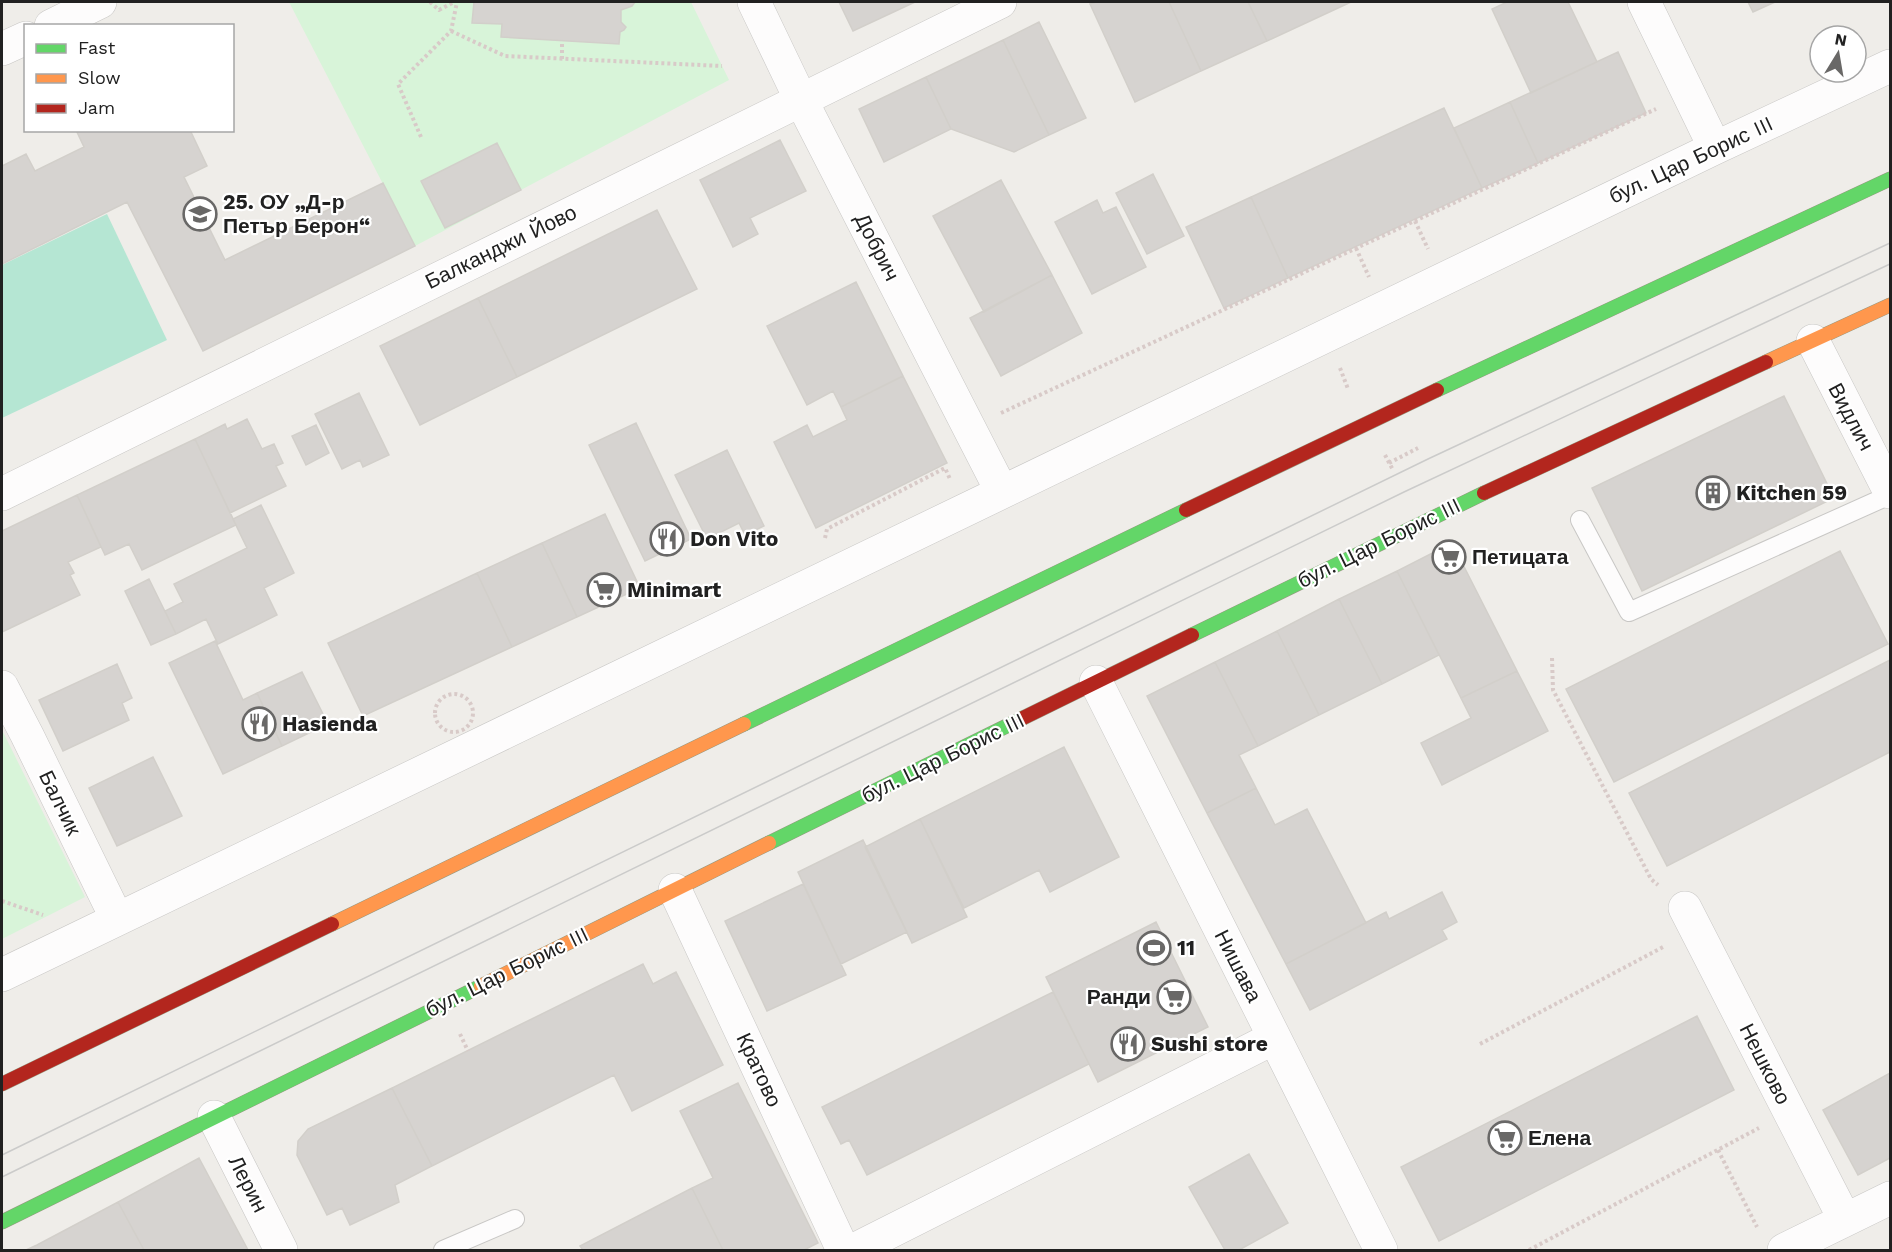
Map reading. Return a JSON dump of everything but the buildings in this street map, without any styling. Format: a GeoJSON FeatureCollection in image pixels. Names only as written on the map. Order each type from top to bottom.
{"type":"FeatureCollection","features":[{"type":"Feature","properties":{"kind":"street"},"geometry":{"type":"LineString","coordinates":[[55,24],[100,2]]}},
{"type":"Feature","properties":{"kind":"street","name":"Добрич"},"geometry":{"type":"LineString","coordinates":[[754,2],[801,100],[1002,492]]}},
{"type":"Feature","properties":{"kind":"street","name":"Балканджи Йово"},"geometry":{"type":"LineString","coordinates":[[2,494],[1000,2]]}},
{"type":"Feature","properties":{"kind":"street"},"geometry":{"type":"LineString","coordinates":[[1644,2],[1715,148]]}},
{"type":"Feature","properties":{"kind":"street"},"geometry":{"type":"LineString","coordinates":[[2,50],[24,39]]}},
{"type":"Feature","properties":{"kind":"street","name":"бул. Цар Борис III"},"geometry":{"type":"LineString","coordinates":[[2,975],[1715,148],[1890,66]]}},
{"type":"Feature","properties":{"kind":"street"},"geometry":{"type":"LineString","coordinates":[[2,1084],[1340,435],[1890,178]]}},
{"type":"Feature","properties":{"kind":"street","name":"бул. Цар Борис III"},"geometry":{"type":"LineString","coordinates":[[2,1222],[1478,495],[1890,305]]}},
{"type":"Feature","properties":{"kind":"street","name":"Видлич"},"geometry":{"type":"LineString","coordinates":[[1813,341],[1890,494]]}},
{"type":"Feature","properties":{"kind":"street","name":"Нишава"},"geometry":{"type":"LineString","coordinates":[[1096,682],[1381,1251]]}},
{"type":"Feature","properties":{"kind":"street","name":"Балчик"},"geometry":{"type":"LineString","coordinates":[[2,687],[117,919]]}},
{"type":"Feature","properties":{"kind":"street","name":"Кратово"},"geometry":{"type":"LineString","coordinates":[[675,890],[843,1251]]}},
{"type":"Feature","properties":{"kind":"street","name":"Нешково"},"geometry":{"type":"LineString","coordinates":[[1691,918],[1845,1220]]}},
{"type":"Feature","properties":{"kind":"street"},"geometry":{"type":"LineString","coordinates":[[854,1251],[1274,1038]]}},
{"type":"Feature","properties":{"kind":"street","name":"Лерин"},"geometry":{"type":"LineString","coordinates":[[214,1117],[281,1251]]}},
{"type":"Feature","properties":{"kind":"street"},"geometry":{"type":"LineString","coordinates":[[1784,1251],[1890,1198]]}},
{"type":"Feature","properties":{"kind":"lane"},"geometry":{"type":"LineString","coordinates":[[1580,520],[1629,612],[1890,494]]}},
{"type":"Feature","properties":{"kind":"lane"},"geometry":{"type":"LineString","coordinates":[[443,1251],[515,1218]]}},
{"type":"Feature","properties":{"kind":"path"},"geometry":{"type":"LineString","coordinates":[[430,2],[439,10],[456,2]]}},
{"type":"Feature","properties":{"kind":"path"},"geometry":{"type":"LineString","coordinates":[[421,137],[398,84],[451,31],[456,2]]}},
{"type":"Feature","properties":{"kind":"path"},"geometry":{"type":"LineString","coordinates":[[451,31],[505,56],[722,66]]}},
{"type":"Feature","properties":{"kind":"path"},"geometry":{"type":"LineString","coordinates":[[562,40],[562,59]]}},
{"type":"Feature","properties":{"kind":"path"},"geometry":{"type":"LineString","coordinates":[[1000,413],[1689,94]]}},
{"type":"Feature","properties":{"kind":"path"},"geometry":{"type":"LineString","coordinates":[[1415,221],[1428,251]]}},
{"type":"Feature","properties":{"kind":"path"},"geometry":{"type":"LineString","coordinates":[[1356,248],[1370,278]]}},
{"type":"Feature","properties":{"kind":"path"},"geometry":{"type":"LineString","coordinates":[[1389,463],[1418,448]]}},
{"type":"Feature","properties":{"kind":"path"},"geometry":{"type":"LineString","coordinates":[[1385,454],[1393,470]]}},
{"type":"Feature","properties":{"kind":"path"},"geometry":{"type":"LineString","coordinates":[[824,546],[826,530],[945,468],[955,489]]}},
{"type":"Feature","properties":{"kind":"path"},"geometry":{"type":"LineString","coordinates":[[1552,658],[1553,690],[1651,879]]}},
{"type":"Feature","properties":{"kind":"path"},"geometry":{"type":"LineString","coordinates":[[456,693],[466,697],[472,706],[473,716],[469,725],[461,731],[451,733],[435,720],[434,710],[438,701],[446,695],[456,693]]}},
{"type":"Feature","properties":{"kind":"path"},"geometry":{"type":"LineString","coordinates":[[2,901],[51,918]]}},
{"type":"Feature","properties":{"kind":"path"},"geometry":{"type":"LineString","coordinates":[[1480,1044],[1691,918]]}},
{"type":"Feature","properties":{"kind":"path"},"geometry":{"type":"LineString","coordinates":[[1529,1251],[1789,1112]]}},
{"type":"Feature","properties":{"kind":"path"},"geometry":{"type":"LineString","coordinates":[[1718,1150],[1759,1230]]}},
{"type":"Feature","properties":{"kind":"green space"},"geometry":{"type":"Polygon","coordinates":[[[289,2],[691,2],[729,80],[415,246],[289,2]]]}},
{"type":"Feature","properties":{"kind":"green space"},"geometry":{"type":"Polygon","coordinates":[[[107,214],[167,340],[2,418],[2,265],[107,214]]]}},
{"type":"Feature","properties":{"kind":"green space"},"geometry":{"type":"Polygon","coordinates":[[[2,730],[85,897],[2,939],[2,730]]]}},
{"type":"Feature","properties":{"kind":"tram line"},"geometry":{"type":"LineString","coordinates":[[2,1155],[1428,459],[1890,243]]}},
{"type":"Feature","properties":{"kind":"tram line"},"geometry":{"type":"LineString","coordinates":[[2,1177],[1404,492],[1890,264]]}},
{"type":"Feature","properties":{"kind":"traffic: fast"},"geometry":{"type":"LineString","coordinates":[[1437,390],[1890,179]]}},
{"type":"Feature","properties":{"kind":"traffic: fast"},"geometry":{"type":"LineString","coordinates":[[1192,635],[1484,493]]}},
{"type":"Feature","properties":{"kind":"traffic: fast"},"geometry":{"type":"LineString","coordinates":[[744,724],[1186,510]]}},
{"type":"Feature","properties":{"kind":"traffic: fast"},"geometry":{"type":"LineString","coordinates":[[769,843],[1023,718]]}},
{"type":"Feature","properties":{"kind":"traffic: fast"},"geometry":{"type":"LineString","coordinates":[[2,1222],[481,986]]}},
{"type":"Feature","properties":{"kind":"traffic: slow"},"geometry":{"type":"LineString","coordinates":[[1766,362],[1890,305]]}},
{"type":"Feature","properties":{"kind":"traffic: slow"},"geometry":{"type":"LineString","coordinates":[[332,924],[744,724]]}},
{"type":"Feature","properties":{"kind":"traffic: slow"},"geometry":{"type":"LineString","coordinates":[[481,986],[769,843]]}},
{"type":"Feature","properties":{"kind":"traffic: jam"},"geometry":{"type":"LineString","coordinates":[[1484,493],[1766,362]]}},
{"type":"Feature","properties":{"kind":"traffic: jam"},"geometry":{"type":"LineString","coordinates":[[1186,510],[1437,390]]}},
{"type":"Feature","properties":{"kind":"traffic: jam"},"geometry":{"type":"LineString","coordinates":[[1023,718],[1192,635]]}},
{"type":"Feature","properties":{"kind":"traffic: jam"},"geometry":{"type":"LineString","coordinates":[[2,1084],[332,924]]}},
{"type":"Feature","properties":{"kind":"place","name":"25. ОУ „Д-р Петър Берон“"},"geometry":{"type":"Point","coordinates":[200,214]}},
{"type":"Feature","properties":{"kind":"place","name":"Kitchen 59"},"geometry":{"type":"Point","coordinates":[1713,493]}},
{"type":"Feature","properties":{"kind":"place","name":"Don Vito"},"geometry":{"type":"Point","coordinates":[667,539]}},
{"type":"Feature","properties":{"kind":"place","name":"Петицата"},"geometry":{"type":"Point","coordinates":[1449,557]}},
{"type":"Feature","properties":{"kind":"place","name":"Minimart"},"geometry":{"type":"Point","coordinates":[604,590]}},
{"type":"Feature","properties":{"kind":"place","name":"Hasienda"},"geometry":{"type":"Point","coordinates":[259,724]}},
{"type":"Feature","properties":{"kind":"place","name":"11"},"geometry":{"type":"Point","coordinates":[1154,948]}},
{"type":"Feature","properties":{"kind":"place","name":"Ранди"},"geometry":{"type":"Point","coordinates":[1174,997]}},
{"type":"Feature","properties":{"kind":"place","name":"Sushi store"},"geometry":{"type":"Point","coordinates":[1128,1044]}},
{"type":"Feature","properties":{"kind":"place","name":"Елена"},"geometry":{"type":"Point","coordinates":[1505,1138]}}]}
